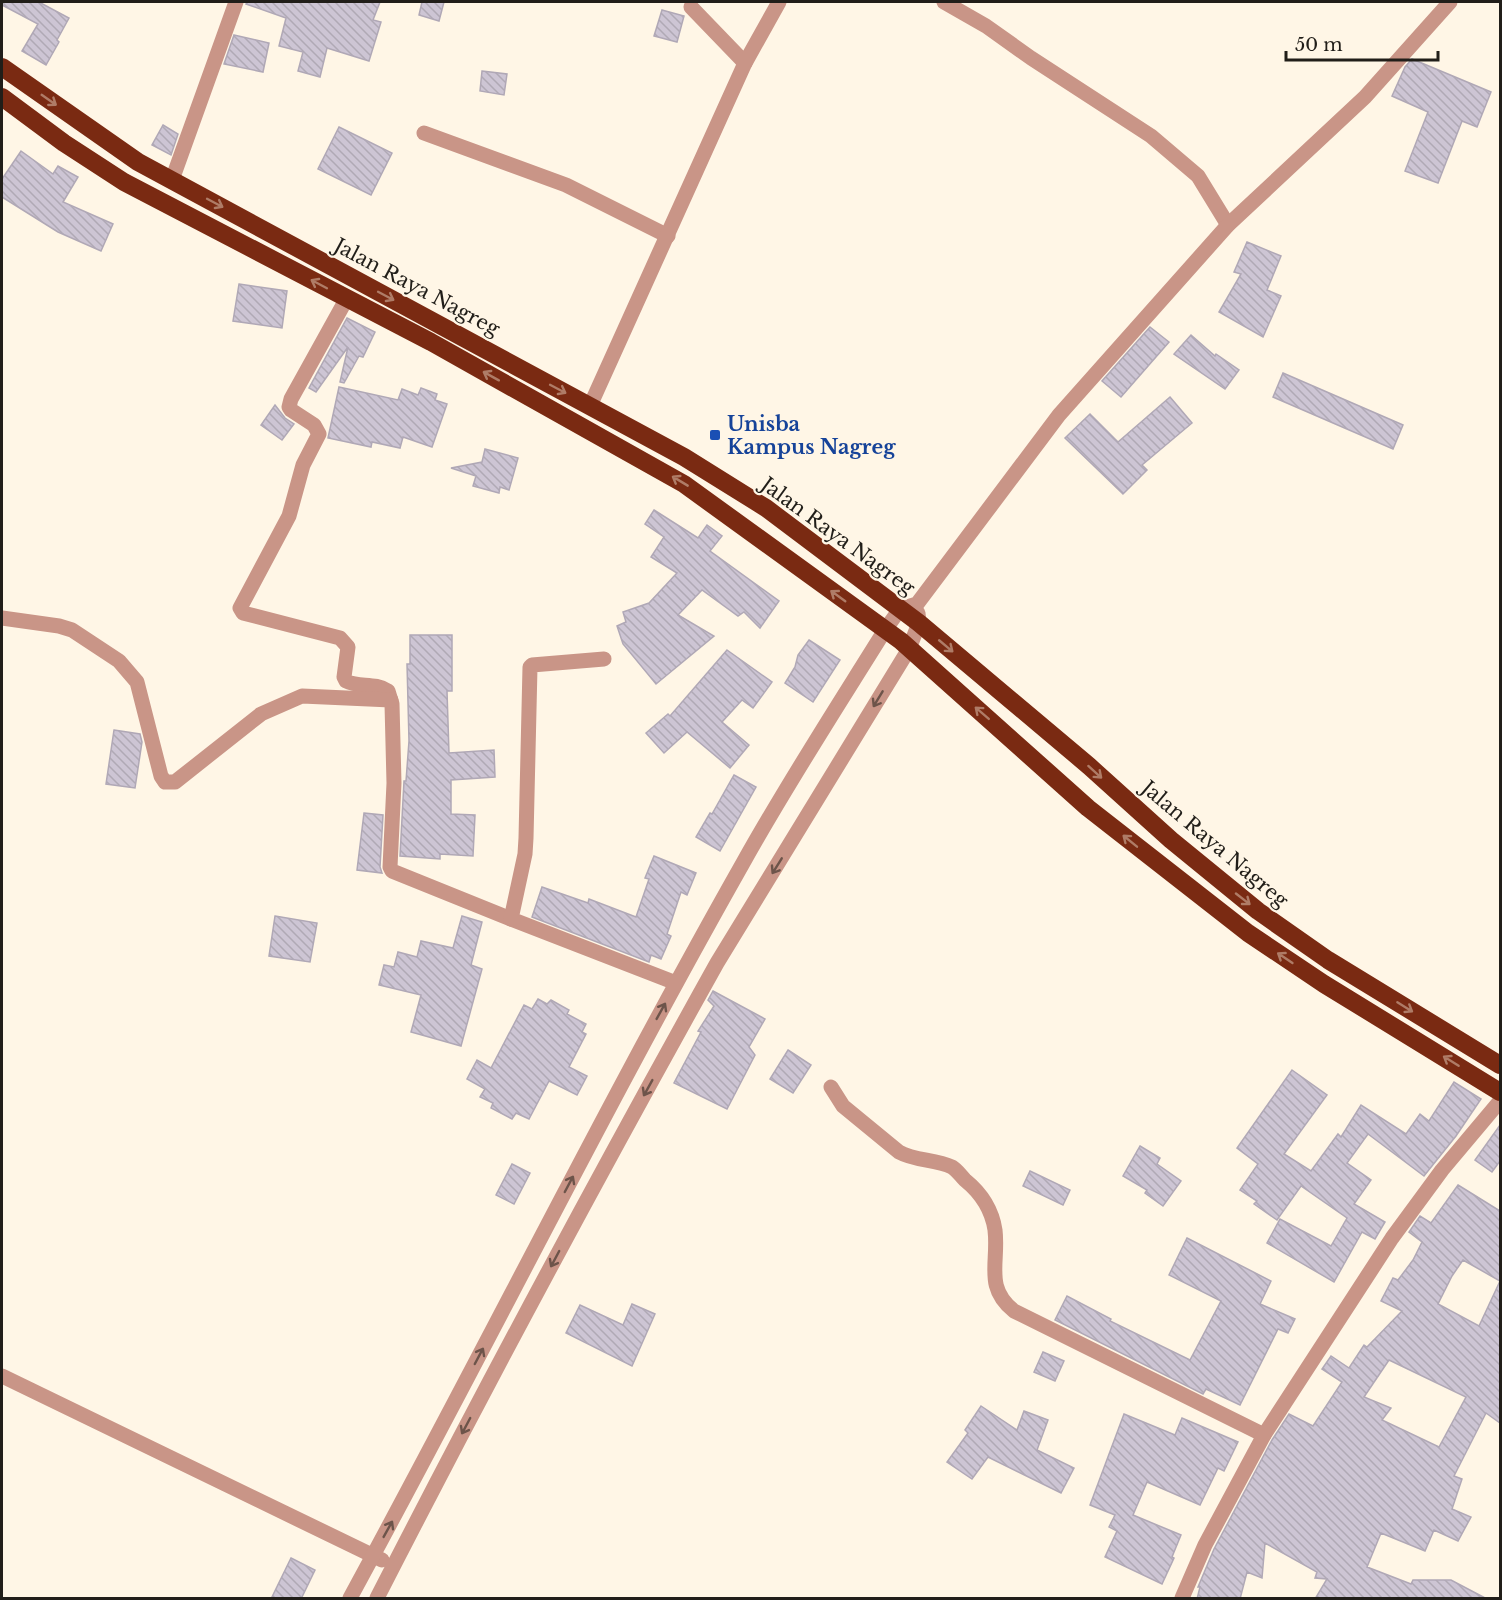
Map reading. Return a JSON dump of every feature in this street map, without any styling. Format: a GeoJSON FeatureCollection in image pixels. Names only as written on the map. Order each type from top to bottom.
{"type":"FeatureCollection","features":[{"type":"Feature","properties":{"kind":"highway","name":"Jalan Raya Nagreg"},"geometry":{"type":"LineString","coordinates":[[2,67],[138,162],[684,457],[766,508],[909,607],[919,623],[1089,766],[1171,840],[1258,911],[1328,960],[1500,1065]]}},
{"type":"Feature","properties":{"kind":"highway"},"geometry":{"type":"LineString","coordinates":[[2,98],[64,143],[124,182],[430,342],[684,484],[909,649],[1088,808],[1248,933],[1324,984],[1500,1092]]}},
{"type":"Feature","properties":{"kind":"street"},"geometry":{"type":"LineString","coordinates":[[172,180],[236,2]]}},
{"type":"Feature","properties":{"kind":"street"},"geometry":{"type":"LineString","coordinates":[[590,406],[745,63],[779,2]]}},
{"type":"Feature","properties":{"kind":"street"},"geometry":{"type":"LineString","coordinates":[[944,2],[986,26],[1151,136],[1198,176],[1228,225]]}},
{"type":"Feature","properties":{"kind":"street"},"geometry":{"type":"LineString","coordinates":[[350,1599],[695,948],[745,859],[885,630],[909,607],[1059,415],[1228,225],[1365,97],[1450,2]]}},
{"type":"Feature","properties":{"kind":"street"},"geometry":{"type":"LineString","coordinates":[[691,7],[745,63]]}},
{"type":"Feature","properties":{"kind":"street"},"geometry":{"type":"LineString","coordinates":[[423,134],[567,185],[668,236]]}},
{"type":"Feature","properties":{"kind":"street"},"geometry":{"type":"LineString","coordinates":[[347,298],[291,399],[289,407],[291,410],[314,425],[319,434],[303,465],[289,516],[240,608],[243,613],[343,640],[348,651],[344,677],[346,681],[352,684],[379,686],[388,691],[391,700],[394,783],[390,867],[392,871],[676,983]]}},
{"type":"Feature","properties":{"kind":"street"},"geometry":{"type":"LineString","coordinates":[[2,618],[72,630],[119,661],[137,682],[161,776],[165,782],[175,782],[261,714],[302,696],[391,700]]}},
{"type":"Feature","properties":{"kind":"street"},"geometry":{"type":"LineString","coordinates":[[377,1599],[543,1282],[717,963],[909,649],[919,623]]}},
{"type":"Feature","properties":{"kind":"street"},"geometry":{"type":"LineString","coordinates":[[511,919],[525,854],[530,668],[532,665],[604,659]]}},
{"type":"Feature","properties":{"kind":"street"},"geometry":{"type":"LineString","coordinates":[[695,948],[717,963]]}},
{"type":"Feature","properties":{"kind":"street"},"geometry":{"type":"LineString","coordinates":[[831,1087],[843,1106],[899,1152],[909,1157],[952,1167],[983,1198],[995,1230],[993,1266],[995,1283],[1005,1304],[1014,1311],[1264,1435]]}},
{"type":"Feature","properties":{"kind":"street"},"geometry":{"type":"LineString","coordinates":[[1182,1599],[1205,1545],[1264,1435],[1392,1238],[1449,1161],[1500,1101]]}},
{"type":"Feature","properties":{"kind":"street"},"geometry":{"type":"LineString","coordinates":[[2,1376],[394,1566]]}},
{"type":"Feature","properties":{"kind":"building"},"geometry":{"type":"Polygon","coordinates":[[[2,2],[39,2],[69,18],[46,65],[22,51],[38,24],[2,5],[2,2]]]}},
{"type":"Feature","properties":{"kind":"building"},"geometry":{"type":"Polygon","coordinates":[[[247,2],[380,2],[373,20],[381,22],[369,61],[327,48],[320,77],[298,71],[303,52],[279,46],[286,18],[246,4],[247,2]]]}},
{"type":"Feature","properties":{"kind":"building"},"geometry":{"type":"Polygon","coordinates":[[[422,2],[444,2],[439,21],[419,15],[422,2]]]}},
{"type":"Feature","properties":{"kind":"building"},"geometry":{"type":"Polygon","coordinates":[[[662,10],[684,16],[677,42],[654,36],[662,10]]]}},
{"type":"Feature","properties":{"kind":"building"},"geometry":{"type":"Polygon","coordinates":[[[234,35],[269,43],[263,72],[224,64],[234,35]]]}},
{"type":"Feature","properties":{"kind":"building"},"geometry":{"type":"Polygon","coordinates":[[[1412,59],[1491,92],[1477,127],[1462,121],[1438,183],[1405,171],[1428,112],[1392,96],[1405,67],[1412,59]]]}},
{"type":"Feature","properties":{"kind":"building"},"geometry":{"type":"Polygon","coordinates":[[[482,71],[507,74],[504,95],[480,91],[482,71]]]}},
{"type":"Feature","properties":{"kind":"building"},"geometry":{"type":"Polygon","coordinates":[[[163,125],[178,134],[171,155],[152,145],[163,125]]]}},
{"type":"Feature","properties":{"kind":"building"},"geometry":{"type":"Polygon","coordinates":[[[339,127],[392,153],[371,195],[318,169],[339,127]]]}},
{"type":"Feature","properties":{"kind":"building"},"geometry":{"type":"Polygon","coordinates":[[[21,151],[53,174],[58,166],[78,177],[63,202],[113,224],[101,251],[58,232],[2,197],[2,179],[21,151]]]}},
{"type":"Feature","properties":{"kind":"building"},"geometry":{"type":"Polygon","coordinates":[[[1247,242],[1281,256],[1267,290],[1281,296],[1263,337],[1219,312],[1241,274],[1234,272],[1247,242]]]}},
{"type":"Feature","properties":{"kind":"building"},"geometry":{"type":"Polygon","coordinates":[[[239,284],[287,291],[282,328],[233,321],[239,284]]]}},
{"type":"Feature","properties":{"kind":"building"},"geometry":{"type":"Polygon","coordinates":[[[347,318],[375,332],[363,357],[359,356],[344,383],[340,382],[348,347],[316,392],[309,388],[347,318]]]}},
{"type":"Feature","properties":{"kind":"building"},"geometry":{"type":"Polygon","coordinates":[[[1150,327],[1169,342],[1121,397],[1102,381],[1150,327]]]}},
{"type":"Feature","properties":{"kind":"building"},"geometry":{"type":"Polygon","coordinates":[[[1191,335],[1215,356],[1216,354],[1239,370],[1225,389],[1174,354],[1191,335]]]}},
{"type":"Feature","properties":{"kind":"building"},"geometry":{"type":"Polygon","coordinates":[[[1283,373],[1403,425],[1393,449],[1273,397],[1283,373]]]}},
{"type":"Feature","properties":{"kind":"building"},"geometry":{"type":"Polygon","coordinates":[[[339,387],[398,400],[402,389],[418,395],[421,388],[437,394],[435,400],[447,404],[432,447],[403,437],[400,448],[372,442],[371,447],[328,438],[339,387]]]}},
{"type":"Feature","properties":{"kind":"building"},"geometry":{"type":"Polygon","coordinates":[[[1170,397],[1192,423],[1142,465],[1147,470],[1123,494],[1065,438],[1090,414],[1118,442],[1170,397]]]}},
{"type":"Feature","properties":{"kind":"building"},"geometry":{"type":"Polygon","coordinates":[[[275,405],[285,418],[294,424],[282,440],[261,425],[275,405]]]}},
{"type":"Feature","properties":{"kind":"building"},"geometry":{"type":"Polygon","coordinates":[[[485,449],[518,458],[509,490],[500,487],[499,493],[473,486],[476,476],[451,468],[482,462],[485,449]]]}},
{"type":"Feature","properties":{"kind":"building"},"geometry":{"type":"Polygon","coordinates":[[[654,510],[698,538],[707,525],[722,536],[710,551],[779,601],[760,628],[744,612],[738,616],[702,590],[678,615],[714,636],[656,684],[623,644],[617,626],[626,622],[623,612],[649,603],[677,573],[651,557],[664,537],[645,524],[654,510]]]}},
{"type":"Feature","properties":{"kind":"building"},"geometry":{"type":"Polygon","coordinates":[[[410,635],[452,635],[452,691],[447,691],[449,753],[494,750],[495,777],[451,780],[451,814],[475,815],[473,856],[440,854],[440,859],[400,856],[404,781],[406,781],[409,741],[407,664],[410,664],[410,635]]]}},
{"type":"Feature","properties":{"kind":"building"},"geometry":{"type":"Polygon","coordinates":[[[809,640],[840,660],[813,702],[785,683],[795,667],[798,655],[809,640]]]}},
{"type":"Feature","properties":{"kind":"building"},"geometry":{"type":"Polygon","coordinates":[[[727,650],[772,682],[753,708],[742,700],[722,722],[749,745],[730,768],[687,732],[664,753],[646,733],[668,714],[670,716],[727,650]]]}},
{"type":"Feature","properties":{"kind":"building"},"geometry":{"type":"Polygon","coordinates":[[[114,730],[140,734],[142,742],[135,788],[106,784],[114,730]]]}},
{"type":"Feature","properties":{"kind":"building"},"geometry":{"type":"Polygon","coordinates":[[[734,775],[756,787],[720,851],[696,837],[734,775]]]}},
{"type":"Feature","properties":{"kind":"building"},"geometry":{"type":"Polygon","coordinates":[[[364,813],[383,815],[380,867],[382,873],[357,870],[364,813]]]}},
{"type":"Feature","properties":{"kind":"building"},"geometry":{"type":"Polygon","coordinates":[[[654,856],[696,873],[687,895],[681,892],[667,934],[671,936],[661,959],[651,955],[649,962],[532,917],[542,887],[588,903],[589,899],[636,917],[649,879],[645,878],[654,856]]]}},
{"type":"Feature","properties":{"kind":"building"},"geometry":{"type":"Polygon","coordinates":[[[275,916],[317,923],[310,962],[269,956],[275,916]]]}},
{"type":"Feature","properties":{"kind":"building"},"geometry":{"type":"Polygon","coordinates":[[[462,916],[482,922],[471,965],[482,969],[461,1046],[411,1032],[421,995],[379,985],[384,965],[394,967],[398,952],[417,957],[421,941],[453,948],[462,916]]]}},
{"type":"Feature","properties":{"kind":"building"},"geometry":{"type":"Polygon","coordinates":[[[713,991],[765,1019],[749,1047],[755,1055],[727,1109],[674,1083],[701,1032],[698,1031],[714,1006],[708,1000],[713,991]]]}},
{"type":"Feature","properties":{"kind":"building"},"geometry":{"type":"Polygon","coordinates":[[[538,999],[547,1004],[551,1000],[569,1010],[567,1014],[586,1024],[582,1032],[586,1034],[569,1067],[587,1076],[577,1095],[549,1081],[529,1119],[516,1113],[512,1119],[491,1108],[493,1103],[480,1097],[485,1089],[467,1079],[477,1060],[491,1068],[524,1005],[532,1009],[538,999]]]}},
{"type":"Feature","properties":{"kind":"building"},"geometry":{"type":"Polygon","coordinates":[[[788,1050],[811,1065],[793,1093],[770,1079],[788,1050]]]}},
{"type":"Feature","properties":{"kind":"building"},"geometry":{"type":"Polygon","coordinates":[[[1292,1070],[1327,1095],[1284,1154],[1311,1171],[1338,1134],[1341,1137],[1361,1105],[1406,1134],[1420,1114],[1429,1121],[1454,1082],[1481,1099],[1456,1136],[1424,1176],[1368,1134],[1347,1163],[1371,1180],[1354,1204],[1385,1222],[1375,1239],[1362,1232],[1334,1282],[1267,1243],[1280,1219],[1331,1246],[1347,1218],[1301,1186],[1277,1220],[1254,1204],[1257,1201],[1240,1190],[1258,1164],[1237,1148],[1292,1070]]]}},
{"type":"Feature","properties":{"kind":"building"},"geometry":{"type":"Polygon","coordinates":[[[1500,1125],[1500,1161],[1492,1172],[1475,1160],[1500,1125]]]}},
{"type":"Feature","properties":{"kind":"building"},"geometry":{"type":"Polygon","coordinates":[[[1140,1146],[1160,1158],[1157,1164],[1181,1181],[1163,1206],[1145,1193],[1147,1190],[1123,1176],[1140,1146]]]}},
{"type":"Feature","properties":{"kind":"building"},"geometry":{"type":"Polygon","coordinates":[[[512,1164],[530,1173],[514,1204],[496,1195],[512,1164]]]}},
{"type":"Feature","properties":{"kind":"building"},"geometry":{"type":"Polygon","coordinates":[[[1030,1171],[1070,1190],[1063,1205],[1023,1186],[1030,1171]]]}},
{"type":"Feature","properties":{"kind":"building"},"geometry":{"type":"Polygon","coordinates":[[[1458,1185],[1500,1211],[1500,1281],[1500,1423],[1486,1413],[1454,1476],[1462,1479],[1452,1509],[1471,1517],[1458,1541],[1434,1530],[1425,1551],[1381,1533],[1367,1567],[1411,1584],[1413,1580],[1451,1580],[1487,1599],[1315,1599],[1327,1579],[1315,1578],[1317,1572],[1265,1543],[1262,1578],[1247,1572],[1240,1599],[1197,1599],[1200,1587],[1198,1587],[1214,1549],[1272,1440],[1289,1414],[1313,1426],[1342,1382],[1322,1369],[1331,1356],[1349,1368],[1364,1345],[1367,1347],[1402,1311],[1381,1301],[1393,1278],[1398,1280],[1413,1260],[1422,1242],[1409,1232],[1420,1216],[1431,1223],[1458,1185]],[[1463,1260],[1438,1304],[1479,1326],[1500,1281],[1463,1260]],[[1389,1360],[1364,1397],[1391,1408],[1382,1420],[1439,1447],[1466,1397],[1389,1360]]]}},
{"type":"Feature","properties":{"kind":"building"},"geometry":{"type":"Polygon","coordinates":[[[1187,1238],[1271,1281],[1260,1304],[1295,1319],[1288,1333],[1278,1329],[1240,1405],[1206,1389],[1203,1394],[1055,1320],[1067,1296],[1111,1319],[1110,1321],[1190,1360],[1221,1301],[1169,1275],[1187,1238]]]}},
{"type":"Feature","properties":{"kind":"building"},"geometry":{"type":"Polygon","coordinates":[[[632,1304],[655,1314],[632,1366],[566,1333],[580,1305],[623,1325],[632,1304]]]}},
{"type":"Feature","properties":{"kind":"building"},"geometry":{"type":"Polygon","coordinates":[[[1043,1352],[1064,1361],[1055,1381],[1034,1372],[1043,1352]]]}},
{"type":"Feature","properties":{"kind":"building"},"geometry":{"type":"Polygon","coordinates":[[[981,1406],[1017,1430],[1024,1411],[1048,1420],[1037,1450],[1074,1468],[1061,1493],[988,1457],[972,1479],[947,1462],[968,1433],[965,1430],[981,1406]]]}},
{"type":"Feature","properties":{"kind":"building"},"geometry":{"type":"Polygon","coordinates":[[[1124,1414],[1175,1435],[1182,1418],[1238,1442],[1224,1471],[1218,1468],[1200,1505],[1147,1482],[1133,1515],[1181,1535],[1162,1584],[1105,1557],[1117,1531],[1109,1527],[1115,1515],[1090,1505],[1124,1414]]]}},
{"type":"Feature","properties":{"kind":"building"},"geometry":{"type":"Polygon","coordinates":[[[291,1558],[315,1570],[301,1599],[271,1599],[291,1558]]]}},
{"type":"Feature","properties":{"kind":"place","name":"Unisba Kampus Nagreg"},"geometry":{"type":"Point","coordinates":[715,435]}}]}
